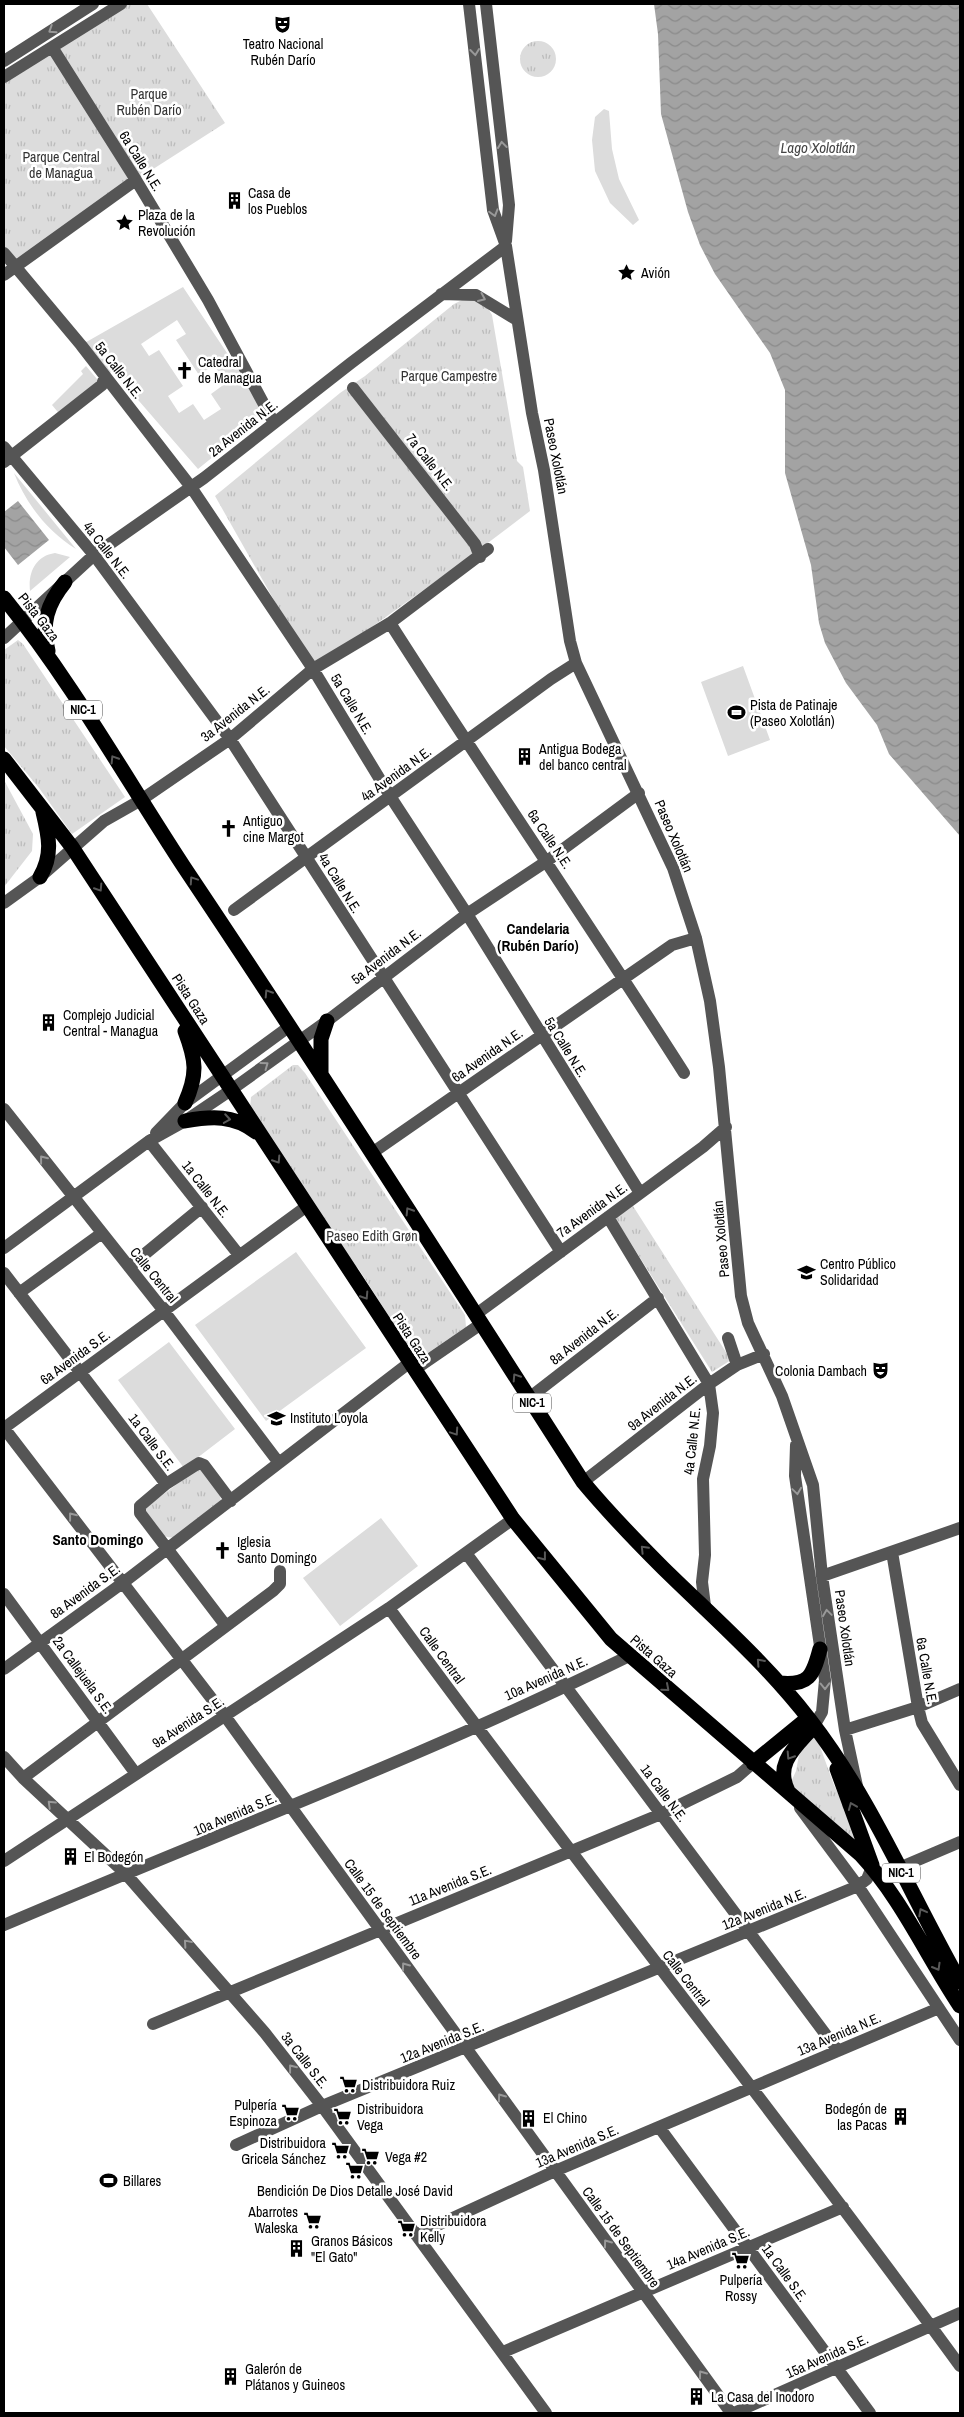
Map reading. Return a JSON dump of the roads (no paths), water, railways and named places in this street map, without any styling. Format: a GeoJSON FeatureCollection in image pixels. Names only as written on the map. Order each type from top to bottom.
{"type":"FeatureCollection","features":[{"type":"Feature","properties":{"kind":"highway"},"geometry":{"type":"LineString","coordinates":[[49,655],[44,628],[46,616],[58,591],[65,582]]}},
{"type":"Feature","properties":{"kind":"highway","name":"Pista Gaza"},"geometry":{"type":"LineString","coordinates":[[4,598],[49,655],[141,800],[321,1072],[583,1482],[664,1569],[739,1639],[779,1683],[826,1742]]}},
{"type":"Feature","properties":{"kind":"highway","name":"Pista Gaza"},"geometry":{"type":"LineString","coordinates":[[4,759],[72,847],[513,1519],[597,1624],[629,1656],[788,1791],[872,1867]]}},
{"type":"Feature","properties":{"kind":"highway"},"geometry":{"type":"LineString","coordinates":[[40,877],[50,852],[42,806]]}},
{"type":"Feature","properties":{"kind":"highway"},"geometry":{"type":"LineString","coordinates":[[170,998],[192,1050],[195,1063],[194,1078],[185,1103]]}},
{"type":"Feature","properties":{"kind":"highway"},"geometry":{"type":"LineString","coordinates":[[321,1072],[321,1039],[327,1021]]}},
{"type":"Feature","properties":{"kind":"highway"},"geometry":{"type":"LineString","coordinates":[[185,1121],[214,1117],[228,1118],[244,1123],[263,1139]]}},
{"type":"Feature","properties":{"kind":"highway"},"geometry":{"type":"LineString","coordinates":[[779,1683],[796,1684],[805,1681],[815,1667],[820,1649]]}},
{"type":"Feature","properties":{"kind":"highway"},"geometry":{"type":"LineString","coordinates":[[753,1763],[811,1722]]}},
{"type":"Feature","properties":{"kind":"highway"},"geometry":{"type":"LineString","coordinates":[[788,1791],[782,1779],[782,1771],[788,1757],[811,1722]]}},
{"type":"Feature","properties":{"kind":"highway"},"geometry":{"type":"LineString","coordinates":[[826,1742],[870,1852],[872,1867]]}},
{"type":"Feature","properties":{"kind":"highway","name":"NIC-1"},"geometry":{"type":"LineString","coordinates":[[826,1742],[858,1790],[960,1982]]}},
{"type":"Feature","properties":{"kind":"highway","name":"NIC-1"},"geometry":{"type":"LineString","coordinates":[[872,1867],[894,1896],[960,2006]]}},
{"type":"Feature","properties":{"kind":"street"},"geometry":{"type":"LineString","coordinates":[[6,58],[93,4]]}},
{"type":"Feature","properties":{"kind":"street"},"geometry":{"type":"LineString","coordinates":[[4,77],[121,4]]}},
{"type":"Feature","properties":{"kind":"street","name":"Paseo Xolotlán"},"geometry":{"type":"LineString","coordinates":[[469,4],[493,210],[506,246],[517,320],[544,470],[570,641],[576,664],[639,793],[673,868],[696,938],[710,1001],[726,1127],[741,1296],[748,1323],[782,1396],[796,1442],[813,1484],[822,1576],[844,1730],[858,1790]]}},
{"type":"Feature","properties":{"kind":"street","name":"Paseo Xolotlán"},"geometry":{"type":"LineString","coordinates":[[486,4],[509,205],[506,246]]}},
{"type":"Feature","properties":{"kind":"street","name":"6a Calle N.E."},"geometry":{"type":"LineString","coordinates":[[52,47],[136,180],[208,300],[274,423]]}},
{"type":"Feature","properties":{"kind":"street"},"geometry":{"type":"LineString","coordinates":[[4,274],[136,180]]}},
{"type":"Feature","properties":{"kind":"street","name":"2a Avenida N.E."},"geometry":{"type":"LineString","coordinates":[[4,638],[94,555],[191,486],[506,246]]}},
{"type":"Feature","properties":{"kind":"street","name":"5a Calle N.E."},"geometry":{"type":"LineString","coordinates":[[4,253],[105,376],[191,486],[314,669],[390,796],[467,914],[540,1036],[640,1193]]}},
{"type":"Feature","properties":{"kind":"street"},"geometry":{"type":"LineString","coordinates":[[442,294],[476,295],[517,320]]}},
{"type":"Feature","properties":{"kind":"street"},"geometry":{"type":"LineString","coordinates":[[6,455],[102,385],[105,376]]}},
{"type":"Feature","properties":{"kind":"street","name":"7a Calle N.E."},"geometry":{"type":"LineString","coordinates":[[353,388],[484,553]]}},
{"type":"Feature","properties":{"kind":"street","name":"4a Calle N.E."},"geometry":{"type":"LineString","coordinates":[[6,455],[94,555],[230,739],[561,1252]]}},
{"type":"Feature","properties":{"kind":"street","name":"3a Avenida N.E."},"geometry":{"type":"LineString","coordinates":[[4,903],[40,877],[72,847],[104,821],[141,800],[230,739],[314,669],[390,623],[484,553]]}},
{"type":"Feature","properties":{"kind":"street","name":"6a Calle N.E."},"geometry":{"type":"LineString","coordinates":[[390,623],[465,742],[547,861],[684,1073]]}},
{"type":"Feature","properties":{"kind":"street","name":"4a Avenida N.E."},"geometry":{"type":"LineString","coordinates":[[234,910],[551,679],[576,664]]}},
{"type":"Feature","properties":{"kind":"street","name":"5a Avenida N.E."},"geometry":{"type":"LineString","coordinates":[[150,1141],[185,1103],[222,1076],[294,1033],[327,1021],[382,977],[467,914],[547,861],[639,793]]}},
{"type":"Feature","properties":{"kind":"street","name":"6a Avenida N.E."},"geometry":{"type":"LineString","coordinates":[[372,1153],[672,945],[696,938]]}},
{"type":"Feature","properties":{"kind":"street","name":"5a Avenida N.E."},"geometry":{"type":"LineString","coordinates":[[4,1248],[150,1141],[185,1121],[231,1090],[294,1033]]}},
{"type":"Feature","properties":{"kind":"street","name":"Calle Central"},"geometry":{"type":"LineString","coordinates":[[4,1109],[164,1311],[279,1463]]}},
{"type":"Feature","properties":{"kind":"street","name":"7a Avenida N.E."},"geometry":{"type":"LineString","coordinates":[[411,1366],[478,1320],[561,1252],[703,1147],[726,1127]]}},
{"type":"Feature","properties":{"kind":"street","name":"1a Calle N.E."},"geometry":{"type":"LineString","coordinates":[[150,1141],[239,1255]]}},
{"type":"Feature","properties":{"kind":"street"},"geometry":{"type":"LineString","coordinates":[[164,1311],[307,1206]]}},
{"type":"Feature","properties":{"kind":"street"},"geometry":{"type":"LineString","coordinates":[[128,1267],[202,1207]]}},
{"type":"Feature","properties":{"kind":"street","name":"4a Calle N.E."},"geometry":{"type":"LineString","coordinates":[[608,1217],[709,1384],[713,1413],[710,1446],[703,1479],[704,1555],[702,1582],[705,1606]]}},
{"type":"Feature","properties":{"kind":"street"},"geometry":{"type":"LineString","coordinates":[[19,1293],[102,1233]]}},
{"type":"Feature","properties":{"kind":"street","name":"1a Calle S.E."},"geometry":{"type":"LineString","coordinates":[[4,1273],[166,1484],[144,1501],[140,1506],[140,1513],[226,1626]]}},
{"type":"Feature","properties":{"kind":"street","name":"8a Avenida N.E."},"geometry":{"type":"LineString","coordinates":[[529,1398],[658,1298]]}},
{"type":"Feature","properties":{"kind":"street","name":"6a Avenida S.E."},"geometry":{"type":"LineString","coordinates":[[4,1428],[164,1311]]}},
{"type":"Feature","properties":{"kind":"street"},"geometry":{"type":"LineString","coordinates":[[728,1338],[737,1365]]}},
{"type":"Feature","properties":{"kind":"street","name":"9a Avenida N.E."},"geometry":{"type":"LineString","coordinates":[[583,1482],[709,1384],[737,1365],[764,1354]]}},
{"type":"Feature","properties":{"kind":"street","name":"8a Avenida S.E."},"geometry":{"type":"LineString","coordinates":[[4,1669],[124,1582],[279,1463],[411,1366]]}},
{"type":"Feature","properties":{"kind":"street","name":"Calle 15 de Septiembre"},"geometry":{"type":"LineString","coordinates":[[4,1428],[225,1716],[642,2292],[733,2413]]}},
{"type":"Feature","properties":{"kind":"street","name":"Paseo Xolotlán"},"geometry":{"type":"LineString","coordinates":[[796,1442],[795,1476],[820,1649],[825,1697],[822,1712],[811,1722]]}},
{"type":"Feature","properties":{"kind":"street"},"geometry":{"type":"LineString","coordinates":[[166,1484],[199,1462],[204,1465],[231,1500]]}},
{"type":"Feature","properties":{"kind":"street"},"geometry":{"type":"LineString","coordinates":[[389,1608],[513,1519]]}},
{"type":"Feature","properties":{"kind":"street"},"geometry":{"type":"LineString","coordinates":[[822,1576],[960,1528]]}},
{"type":"Feature","properties":{"kind":"street","name":"1a Calle N.E."},"geometry":{"type":"LineString","coordinates":[[466,1552],[838,2051]]}},
{"type":"Feature","properties":{"kind":"street","name":"6a Calle N.E."},"geometry":{"type":"LineString","coordinates":[[892,1552],[922,1722],[960,1784]]}},
{"type":"Feature","properties":{"kind":"street"},"geometry":{"type":"LineString","coordinates":[[24,1778],[273,1591],[280,1584],[280,1571]]}},
{"type":"Feature","properties":{"kind":"street","name":"2a Callejuela S.E."},"geometry":{"type":"LineString","coordinates":[[4,1594],[136,1774]]}},
{"type":"Feature","properties":{"kind":"street","name":"Calle Central"},"geometry":{"type":"LineString","coordinates":[[389,1608],[475,1726],[843,2207],[960,2366]]}},
{"type":"Feature","properties":{"kind":"street","name":"9a Avenida S.E."},"geometry":{"type":"LineString","coordinates":[[4,1861],[389,1608]]}},
{"type":"Feature","properties":{"kind":"street","name":"10a Avenida N.E."},"geometry":{"type":"LineString","coordinates":[[475,1726],[565,1687],[629,1656]]}},
{"type":"Feature","properties":{"kind":"street"},"geometry":{"type":"LineString","coordinates":[[844,1730],[918,1707],[960,1688]]}},
{"type":"Feature","properties":{"kind":"street","name":"10a Avenida S.E."},"geometry":{"type":"LineString","coordinates":[[4,1925],[125,1873],[166,1859],[290,1807],[475,1726]]}},
{"type":"Feature","properties":{"kind":"street","name":"3a Calle S.E."},"geometry":{"type":"LineString","coordinates":[[4,1757],[67,1820],[125,1873],[231,1994],[322,2106],[546,2413]]}},
{"type":"Feature","properties":{"kind":"street","name":"11a Avenida S.E."},"geometry":{"type":"LineString","coordinates":[[153,2024],[231,1994],[380,1930],[661,1814],[737,1777],[753,1763]]}},
{"type":"Feature","properties":{"kind":"street"},"geometry":{"type":"LineString","coordinates":[[788,1791],[858,1886],[960,2040]]}},
{"type":"Feature","properties":{"kind":"street"},"geometry":{"type":"LineString","coordinates":[[899,1868],[960,1842]]}},
{"type":"Feature","properties":{"kind":"street"},"geometry":{"type":"LineString","coordinates":[[858,1886],[867,1879],[872,1867]]}},
{"type":"Feature","properties":{"kind":"street","name":"12a Avenida N.E."},"geometry":{"type":"LineString","coordinates":[[660,1968],[858,1886]]}},
{"type":"Feature","properties":{"kind":"street","name":"12a Avenida S.E."},"geometry":{"type":"LineString","coordinates":[[236,2145],[322,2106],[660,1968]]}},
{"type":"Feature","properties":{"kind":"street","name":"13a Avenida N.E."},"geometry":{"type":"LineString","coordinates":[[750,2086],[939,2008]]}},
{"type":"Feature","properties":{"kind":"street","name":"13a Avenida S.E."},"geometry":{"type":"LineString","coordinates":[[416,2234],[750,2086]]}},
{"type":"Feature","properties":{"kind":"street","name":"1a Calle S.E."},"geometry":{"type":"LineString","coordinates":[[659,2127],[870,2413]]}},
{"type":"Feature","properties":{"kind":"street","name":"14a Avenida S.E."},"geometry":{"type":"LineString","coordinates":[[503,2352],[843,2207]]}},
{"type":"Feature","properties":{"kind":"street","name":"15a Avenida S.E."},"geometry":{"type":"LineString","coordinates":[[733,2413],[960,2313]]}},
{"type":"Feature","properties":{"kind":"water","name":"Lago Xolotlán"},"geometry":{"type":"Polygon","coordinates":[[[654,4],[960,4],[960,836],[889,754],[877,725],[846,683],[825,643],[819,623],[811,565],[785,473],[785,390],[770,353],[715,274],[700,245],[688,212],[661,114],[658,34],[654,4]]]}},
{"type":"Feature","properties":{"kind":"water"},"geometry":{"type":"Polygon","coordinates":[[[18,501],[49,540],[18,565],[4,547],[4,512],[18,501]]]}},
{"type":"Feature","properties":{"kind":"place","name":"Teatro Nacional Rubén Darío"},"geometry":{"type":"Point","coordinates":[283,24]}},
{"type":"Feature","properties":{"kind":"place","name":"Casa de los Pueblos"},"geometry":{"type":"Point","coordinates":[234,201]}},
{"type":"Feature","properties":{"kind":"place","name":"Plaza de la Revolución"},"geometry":{"type":"Point","coordinates":[124,223]}},
{"type":"Feature","properties":{"kind":"place","name":"Avión"},"geometry":{"type":"Point","coordinates":[627,273]}},
{"type":"Feature","properties":{"kind":"place","name":"Catedral de Managua"},"geometry":{"type":"Point","coordinates":[184,370]}},
{"type":"Feature","properties":{"kind":"place","name":"Pista de Patinaje (Paseo Xolotlán)"},"geometry":{"type":"Point","coordinates":[736,713]}},
{"type":"Feature","properties":{"kind":"place","name":"Antigua Bodega del banco central"},"geometry":{"type":"Point","coordinates":[525,757]}},
{"type":"Feature","properties":{"kind":"place","name":"Antiguo cine Margot"},"geometry":{"type":"Point","coordinates":[229,829]}},
{"type":"Feature","properties":{"kind":"place","name":"Complejo Judicial Central - Managua"},"geometry":{"type":"Point","coordinates":[49,1023]}},
{"type":"Feature","properties":{"kind":"place","name":"Centro Público Solidaridad"},"geometry":{"type":"Point","coordinates":[806,1272]}},
{"type":"Feature","properties":{"kind":"place","name":"Colonia Dambach"},"geometry":{"type":"Point","coordinates":[881,1371]}},
{"type":"Feature","properties":{"kind":"place","name":"Instituto Loyola"},"geometry":{"type":"Point","coordinates":[276,1418]}},
{"type":"Feature","properties":{"kind":"place","name":"Iglesia Santo Domingo"},"geometry":{"type":"Point","coordinates":[223,1550]}},
{"type":"Feature","properties":{"kind":"place","name":"El Bodegón"},"geometry":{"type":"Point","coordinates":[70,1857]}},
{"type":"Feature","properties":{"kind":"place","name":"Distribuidora Ruiz"},"geometry":{"type":"Point","coordinates":[348,2085]}},
{"type":"Feature","properties":{"kind":"place","name":"Pulpería Espinoza"},"geometry":{"type":"Point","coordinates":[291,2113]}},
{"type":"Feature","properties":{"kind":"place","name":"Distribuidora Vega"},"geometry":{"type":"Point","coordinates":[343,2117]}},
{"type":"Feature","properties":{"kind":"place","name":"Bodegón de las Pacas"},"geometry":{"type":"Point","coordinates":[901,2117]}},
{"type":"Feature","properties":{"kind":"place","name":"El Chino"},"geometry":{"type":"Point","coordinates":[529,2118]}},
{"type":"Feature","properties":{"kind":"place","name":"Distribuidora Gricela Sánchez"},"geometry":{"type":"Point","coordinates":[340,2151]}},
{"type":"Feature","properties":{"kind":"place","name":"Vega #2"},"geometry":{"type":"Point","coordinates":[371,2157]}},
{"type":"Feature","properties":{"kind":"place","name":"Bendición De Dios Detalle José David"},"geometry":{"type":"Point","coordinates":[355,2171]}},
{"type":"Feature","properties":{"kind":"place","name":"Billares"},"geometry":{"type":"Point","coordinates":[109,2181]}},
{"type":"Feature","properties":{"kind":"place","name":"Abarrotes Waleska"},"geometry":{"type":"Point","coordinates":[312,2220]}},
{"type":"Feature","properties":{"kind":"place","name":"Distribuidora Kelly"},"geometry":{"type":"Point","coordinates":[406,2229]}},
{"type":"Feature","properties":{"kind":"place","name":"Granos Básicos \"El Gato\""},"geometry":{"type":"Point","coordinates":[297,2249]}},
{"type":"Feature","properties":{"kind":"place","name":"Pulpería Rossy"},"geometry":{"type":"Point","coordinates":[741,2260]}},
{"type":"Feature","properties":{"kind":"place","name":"Galerón de Plátanos y Guineos"},"geometry":{"type":"Point","coordinates":[231,2377]}},
{"type":"Feature","properties":{"kind":"place","name":"La Casa del Inodoro"},"geometry":{"type":"Point","coordinates":[697,2397]}},
{"type":"Feature","properties":{"kind":"district","name":"Candelaria (Rubén Darío)"},"geometry":{"type":"Point","coordinates":[538,938]}},
{"type":"Feature","properties":{"kind":"district","name":"Santo Domingo"},"geometry":{"type":"Point","coordinates":[98,1540]}},
{"type":"Feature","properties":{"kind":"park label","name":"Parque Rubén Darío"},"geometry":{"type":"Point","coordinates":[149,102]}},
{"type":"Feature","properties":{"kind":"park label","name":"Parque Central de Managua"},"geometry":{"type":"Point","coordinates":[61,166]}},
{"type":"Feature","properties":{"kind":"park label","name":"Parque Campestre"},"geometry":{"type":"Point","coordinates":[449,376]}},
{"type":"Feature","properties":{"kind":"park label","name":"Paseo Edith Grøn"},"geometry":{"type":"Point","coordinates":[372,1236]}}]}
